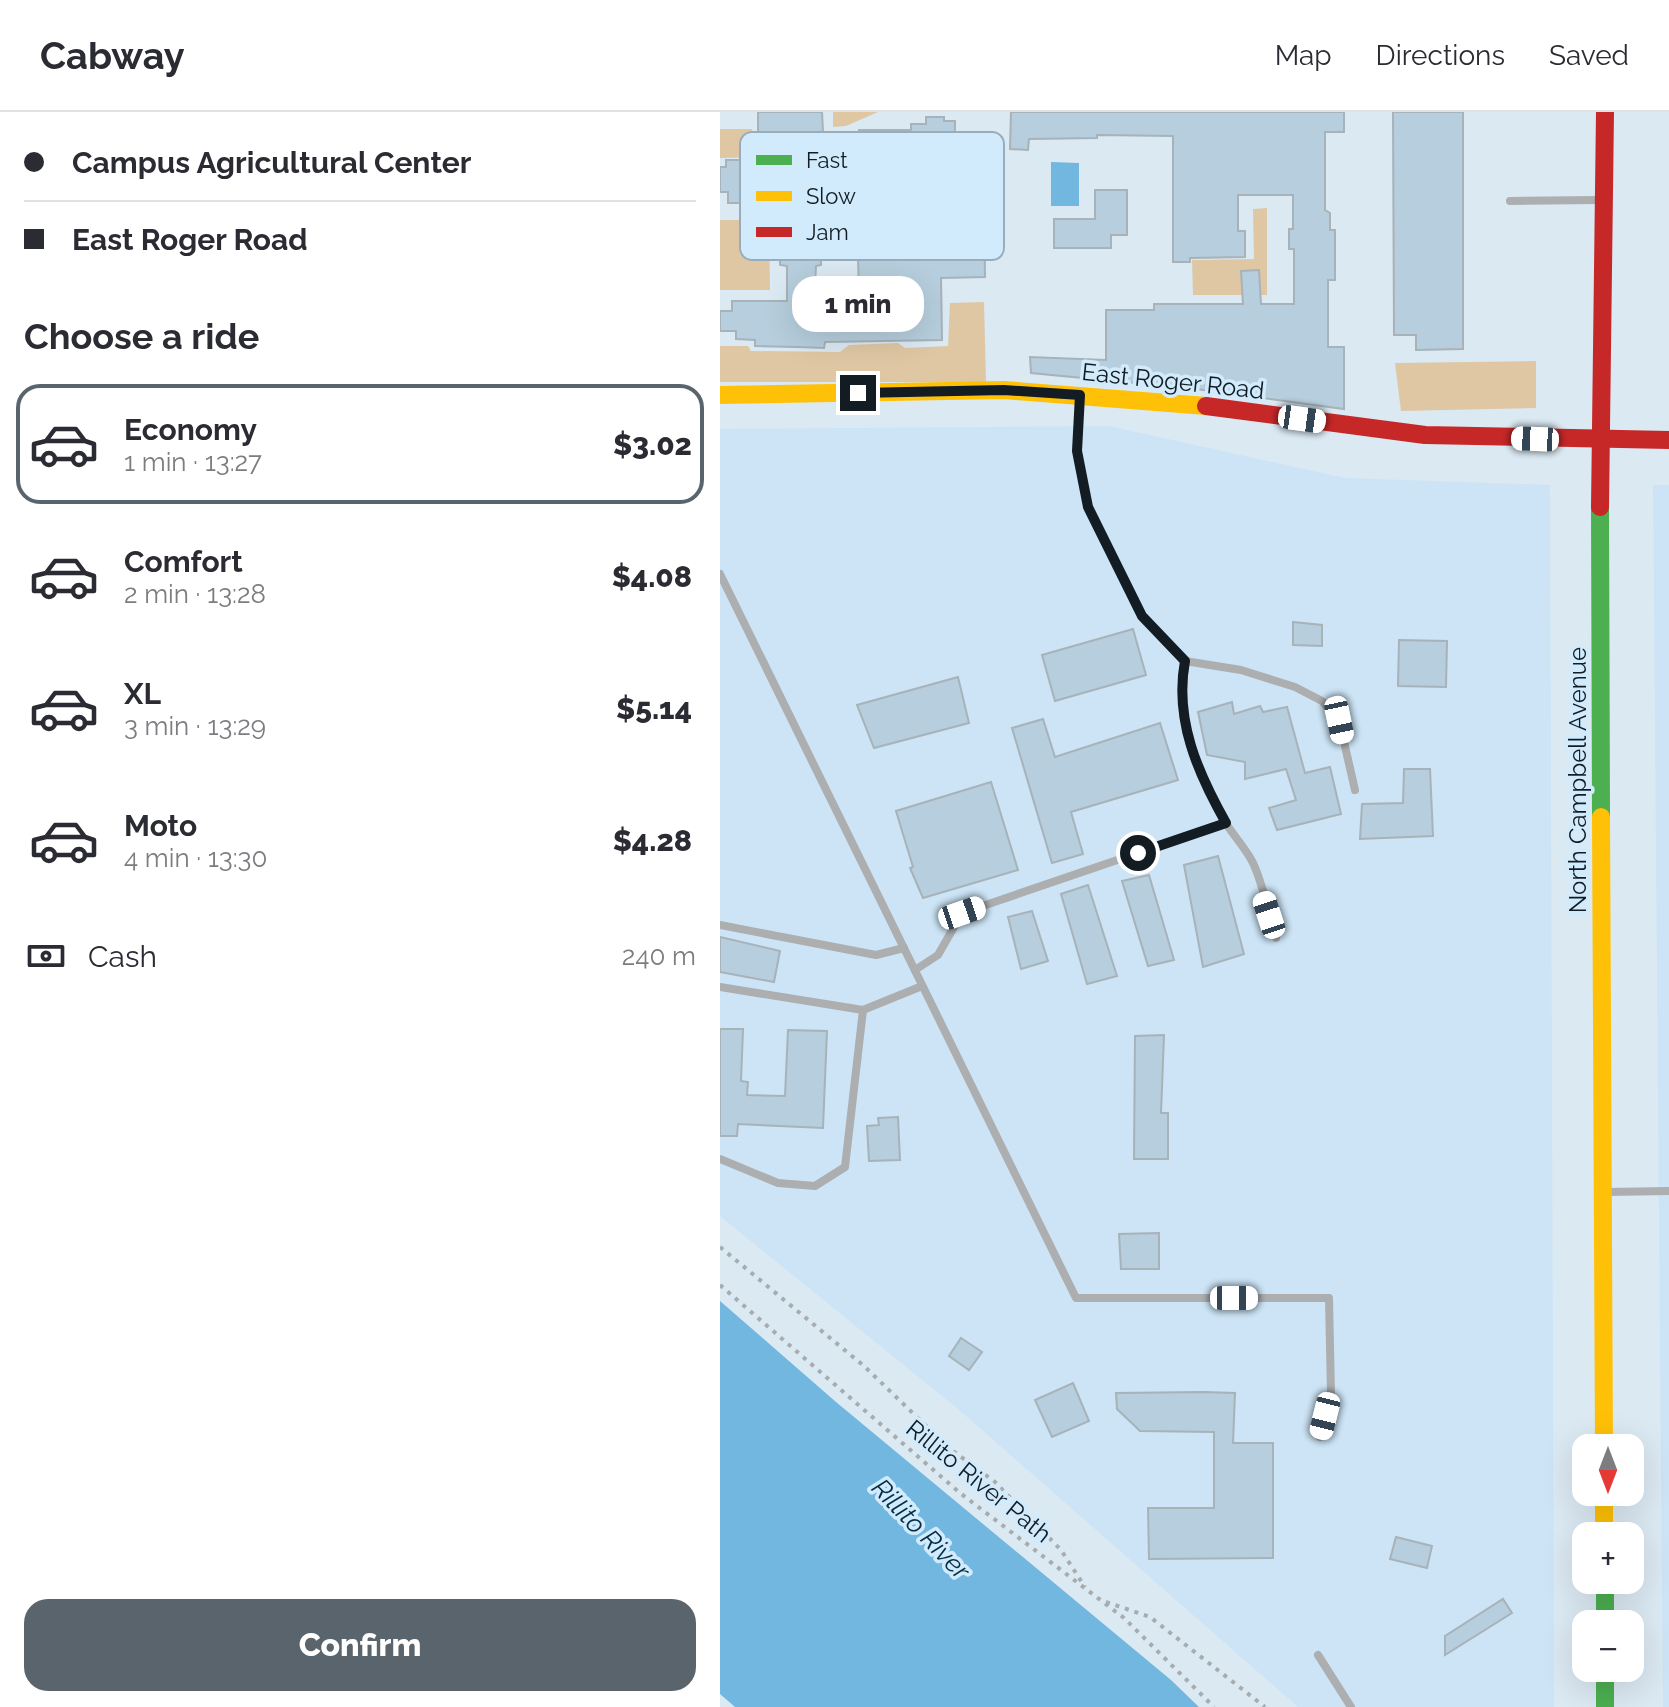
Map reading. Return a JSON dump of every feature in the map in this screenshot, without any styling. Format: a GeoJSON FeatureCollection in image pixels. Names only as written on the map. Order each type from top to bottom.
{"type":"FeatureCollection","features":[{"type":"Feature","properties":{"kind":"main road","name":"North Campbell Avenue"},"geometry":{"type":"LineString","coordinates":[[1604,1434],[1600,440],[1605,112]]}},
{"type":"Feature","properties":{"kind":"main road","name":"East Roger Road"},"geometry":{"type":"LineString","coordinates":[[720,395],[1004,390],[1186,403],[1425,435],[1669,440]]}},
{"type":"Feature","properties":{"kind":"main road"},"geometry":{"type":"LineString","coordinates":[[1605,1682],[1605,1707]]}},
{"type":"Feature","properties":{"kind":"lane"},"geometry":{"type":"LineString","coordinates":[[1510,201],[1604,200]]}},
{"type":"Feature","properties":{"kind":"lane"},"geometry":{"type":"LineString","coordinates":[[1080,395],[1077,451],[1088,507],[1142,616],[1185,661],[1241,670],[1295,687],[1322,701],[1339,720],[1355,790]]}},
{"type":"Feature","properties":{"kind":"lane"},"geometry":{"type":"LineString","coordinates":[[720,574],[1076,1298],[1329,1298],[1331,1395],[1320,1437]]}},
{"type":"Feature","properties":{"kind":"lane"},"geometry":{"type":"LineString","coordinates":[[1185,661],[1181,683],[1184,720],[1202,779],[1226,823],[1253,862],[1276,938]]}},
{"type":"Feature","properties":{"kind":"lane"},"geometry":{"type":"LineString","coordinates":[[915,970],[938,955],[962,913],[1226,823]]}},
{"type":"Feature","properties":{"kind":"lane"},"geometry":{"type":"LineString","coordinates":[[720,925],[876,955],[904,948]]}},
{"type":"Feature","properties":{"kind":"lane"},"geometry":{"type":"LineString","coordinates":[[720,988],[863,1010],[922,986]]}},
{"type":"Feature","properties":{"kind":"lane"},"geometry":{"type":"LineString","coordinates":[[720,1159],[778,1183],[815,1186],[845,1167],[863,1010]]}},
{"type":"Feature","properties":{"kind":"lane"},"geometry":{"type":"LineString","coordinates":[[1603,1192],[1669,1191]]}},
{"type":"Feature","properties":{"kind":"lane"},"geometry":{"type":"LineString","coordinates":[[1318,1655],[1351,1707]]}},
{"type":"Feature","properties":{"kind":"path"},"geometry":{"type":"LineString","coordinates":[[720,1247],[864,1366],[949,1448],[995,1482],[1061,1550],[1086,1589]]}},
{"type":"Feature","properties":{"kind":"path","name":"Rillito River Path"},"geometry":{"type":"LineString","coordinates":[[720,1285],[960,1493],[1124,1618],[1214,1707]]}},
{"type":"Feature","properties":{"kind":"path"},"geometry":{"type":"LineString","coordinates":[[1100,1600],[1150,1617],[1265,1707]]}},
{"type":"Feature","properties":{"kind":"shaded area"},"geometry":{"type":"Polygon","coordinates":[[[833,112],[878,112],[846,126],[833,127],[833,112]]]}},
{"type":"Feature","properties":{"kind":"shaded area"},"geometry":{"type":"Polygon","coordinates":[[[720,129],[752,129],[753,132],[740,132],[740,158],[720,158],[720,129]]]}},
{"type":"Feature","properties":{"kind":"shaded area"},"geometry":{"type":"Polygon","coordinates":[[[1267,208],[1267,295],[1193,295],[1192,260],[1254,259],[1253,209],[1267,208]]]}},
{"type":"Feature","properties":{"kind":"shaded area"},"geometry":{"type":"Polygon","coordinates":[[[720,220],[740,220],[740,260],[770,260],[770,290],[720,288],[720,220]]]}},
{"type":"Feature","properties":{"kind":"shaded area"},"geometry":{"type":"Polygon","coordinates":[[[984,302],[986,382],[720,382],[720,346],[748,346],[751,351],[840,352],[849,345],[898,343],[905,348],[948,346],[950,303],[984,302]]]}},
{"type":"Feature","properties":{"kind":"shaded area"},"geometry":{"type":"Polygon","coordinates":[[[1536,361],[1536,408],[1401,411],[1395,363],[1536,361]]]}},
{"type":"Feature","properties":{"kind":"shaded area"},"geometry":{"type":"Polygon","coordinates":[[[1109,426],[1345,478],[1550,485],[1554,1707],[1298,1707],[958,1409],[720,1216],[720,429],[1109,426]]]}},
{"type":"Feature","properties":{"kind":"shaded area"},"geometry":{"type":"Polygon","coordinates":[[[1653,485],[1669,485],[1669,1707],[1663,1707],[1653,485]]]}},
{"type":"Feature","properties":{"kind":"water"},"geometry":{"type":"Polygon","coordinates":[[[1051,162],[1079,163],[1079,206],[1051,206],[1051,162]]]}},
{"type":"Feature","properties":{"kind":"water","name":"Rillito River"},"geometry":{"type":"Polygon","coordinates":[[[720,1301],[836,1402],[1171,1680],[1199,1707],[735,1707],[720,1694],[720,1301]]]}},
{"type":"Feature","properties":{"kind":"building"},"geometry":{"type":"Polygon","coordinates":[[[758,112],[822,112],[823,132],[758,132],[758,112]]]}},
{"type":"Feature","properties":{"kind":"building"},"geometry":{"type":"Polygon","coordinates":[[[1011,112],[1344,112],[1344,132],[1325,132],[1325,210],[1330,213],[1330,230],[1335,230],[1335,280],[1328,280],[1328,347],[1344,347],[1344,409],[1188,388],[1031,373],[1030,357],[1106,360],[1106,310],[1154,310],[1154,304],[1243,304],[1241,271],[1259,270],[1261,304],[1294,304],[1294,249],[1289,249],[1289,229],[1293,229],[1293,195],[1238,195],[1238,231],[1245,231],[1245,257],[1190,258],[1190,262],[1173,262],[1173,136],[1097,135],[1097,138],[1029,139],[1028,150],[1010,149],[1011,112]]]}},
{"type":"Feature","properties":{"kind":"building"},"geometry":{"type":"Polygon","coordinates":[[[1393,112],[1463,112],[1463,349],[1416,350],[1416,335],[1394,335],[1393,112]]]}},
{"type":"Feature","properties":{"kind":"building"},"geometry":{"type":"Polygon","coordinates":[[[926,117],[944,117],[944,121],[955,121],[955,132],[859,132],[911,130],[911,124],[926,124],[926,117]]]}},
{"type":"Feature","properties":{"kind":"building"},"geometry":{"type":"Polygon","coordinates":[[[726,160],[740,160],[740,203],[728,203],[728,192],[720,192],[720,167],[726,167],[726,160]]]}},
{"type":"Feature","properties":{"kind":"building"},"geometry":{"type":"Polygon","coordinates":[[[1095,190],[1127,190],[1127,235],[1111,235],[1111,248],[1054,248],[1054,219],[1095,219],[1095,190]]]}},
{"type":"Feature","properties":{"kind":"building"},"geometry":{"type":"Polygon","coordinates":[[[780,260],[821,260],[821,265],[816,266],[814,303],[856,303],[856,295],[859,295],[858,260],[985,260],[985,277],[941,278],[942,340],[825,342],[824,348],[755,346],[755,340],[736,339],[736,331],[720,331],[720,311],[732,311],[732,301],[787,301],[787,266],[780,265],[780,260]]]}},
{"type":"Feature","properties":{"kind":"building"},"geometry":{"type":"Polygon","coordinates":[[[1293,622],[1322,625],[1322,646],[1293,645],[1293,622]]]}},
{"type":"Feature","properties":{"kind":"building"},"geometry":{"type":"Polygon","coordinates":[[[1133,629],[1146,675],[1055,701],[1042,655],[1133,629]]]}},
{"type":"Feature","properties":{"kind":"building"},"geometry":{"type":"Polygon","coordinates":[[[1399,640],[1447,641],[1446,687],[1398,686],[1399,640]]]}},
{"type":"Feature","properties":{"kind":"building"},"geometry":{"type":"Polygon","coordinates":[[[958,677],[969,723],[874,748],[857,705],[958,677]]]}},
{"type":"Feature","properties":{"kind":"building"},"geometry":{"type":"Polygon","coordinates":[[[1232,702],[1234,714],[1260,706],[1263,712],[1287,707],[1305,773],[1330,767],[1341,814],[1277,830],[1269,808],[1296,800],[1286,769],[1245,779],[1245,762],[1207,755],[1198,712],[1232,702]]]}},
{"type":"Feature","properties":{"kind":"building"},"geometry":{"type":"Polygon","coordinates":[[[1043,719],[1055,757],[1160,723],[1178,780],[1071,812],[1083,854],[1052,863],[1012,728],[1043,719]]]}},
{"type":"Feature","properties":{"kind":"building"},"geometry":{"type":"Polygon","coordinates":[[[1404,769],[1430,769],[1433,836],[1360,839],[1362,804],[1403,803],[1404,769]]]}},
{"type":"Feature","properties":{"kind":"building"},"geometry":{"type":"Polygon","coordinates":[[[991,782],[1018,870],[923,898],[910,868],[913,867],[896,811],[991,782]]]}},
{"type":"Feature","properties":{"kind":"building"},"geometry":{"type":"Polygon","coordinates":[[[1218,856],[1244,954],[1203,967],[1184,865],[1218,856]]]}},
{"type":"Feature","properties":{"kind":"building"},"geometry":{"type":"Polygon","coordinates":[[[1149,875],[1174,960],[1148,966],[1122,881],[1149,875]]]}},
{"type":"Feature","properties":{"kind":"building"},"geometry":{"type":"Polygon","coordinates":[[[1088,885],[1117,976],[1087,984],[1061,894],[1088,885]]]}},
{"type":"Feature","properties":{"kind":"building"},"geometry":{"type":"Polygon","coordinates":[[[1032,911],[1048,961],[1021,969],[1008,917],[1032,911]]]}},
{"type":"Feature","properties":{"kind":"building"},"geometry":{"type":"Polygon","coordinates":[[[720,937],[780,951],[774,982],[720,972],[720,937]]]}},
{"type":"Feature","properties":{"kind":"building"},"geometry":{"type":"Polygon","coordinates":[[[720,1029],[743,1029],[741,1081],[748,1082],[747,1095],[785,1096],[788,1030],[827,1031],[823,1128],[738,1124],[737,1136],[720,1136],[720,1029]]]}},
{"type":"Feature","properties":{"kind":"building"},"geometry":{"type":"Polygon","coordinates":[[[1164,1035],[1161,1113],[1168,1113],[1168,1159],[1134,1159],[1135,1036],[1164,1035]]]}},
{"type":"Feature","properties":{"kind":"building"},"geometry":{"type":"Polygon","coordinates":[[[898,1117],[900,1160],[869,1161],[867,1126],[879,1125],[878,1118],[898,1117]]]}},
{"type":"Feature","properties":{"kind":"building"},"geometry":{"type":"Polygon","coordinates":[[[1159,1233],[1159,1269],[1121,1269],[1119,1234],[1159,1233]]]}},
{"type":"Feature","properties":{"kind":"building"},"geometry":{"type":"Polygon","coordinates":[[[961,1338],[982,1352],[969,1370],[949,1356],[961,1338]]]}},
{"type":"Feature","properties":{"kind":"building"},"geometry":{"type":"Polygon","coordinates":[[[1073,1383],[1089,1421],[1052,1437],[1035,1400],[1073,1383]]]}},
{"type":"Feature","properties":{"kind":"building"},"geometry":{"type":"Polygon","coordinates":[[[1116,1393],[1235,1393],[1233,1443],[1273,1443],[1273,1558],[1149,1559],[1148,1508],[1214,1508],[1214,1432],[1140,1431],[1117,1409],[1116,1393]]]}},
{"type":"Feature","properties":{"kind":"building"},"geometry":{"type":"Polygon","coordinates":[[[1396,1537],[1432,1546],[1427,1568],[1390,1559],[1396,1537]]]}},
{"type":"Feature","properties":{"kind":"building"},"geometry":{"type":"Polygon","coordinates":[[[1503,1599],[1512,1613],[1445,1655],[1445,1636],[1503,1599]]]}},
{"type":"Feature","properties":{"kind":"traffic: fast"},"geometry":{"type":"LineString","coordinates":[[1600,507],[1601,817]]}},
{"type":"Feature","properties":{"kind":"traffic: fast"},"geometry":{"type":"LineString","coordinates":[[1605,1594],[1605,1610]]}},
{"type":"Feature","properties":{"kind":"traffic: fast"},"geometry":{"type":"LineString","coordinates":[[1605,1682],[1605,1707]]}},
{"type":"Feature","properties":{"kind":"traffic: slow"},"geometry":{"type":"LineString","coordinates":[[720,395],[1004,390],[1206,406]]}},
{"type":"Feature","properties":{"kind":"traffic: slow"},"geometry":{"type":"LineString","coordinates":[[1601,817],[1604,1434]]}},
{"type":"Feature","properties":{"kind":"traffic: slow"},"geometry":{"type":"LineString","coordinates":[[1604,1506],[1604,1522]]}},
{"type":"Feature","properties":{"kind":"traffic: jam"},"geometry":{"type":"LineString","coordinates":[[1600,507],[1605,112]]}},
{"type":"Feature","properties":{"kind":"traffic: jam"},"geometry":{"type":"LineString","coordinates":[[1206,406],[1425,435],[1669,440]]}},
{"type":"Feature","properties":{"kind":"route"},"geometry":{"type":"LineString","coordinates":[[858,393],[1004,390],[1080,395],[1077,451],[1088,507],[1142,616],[1185,661],[1181,709],[1202,779],[1226,823],[1138,853]]}}]}
